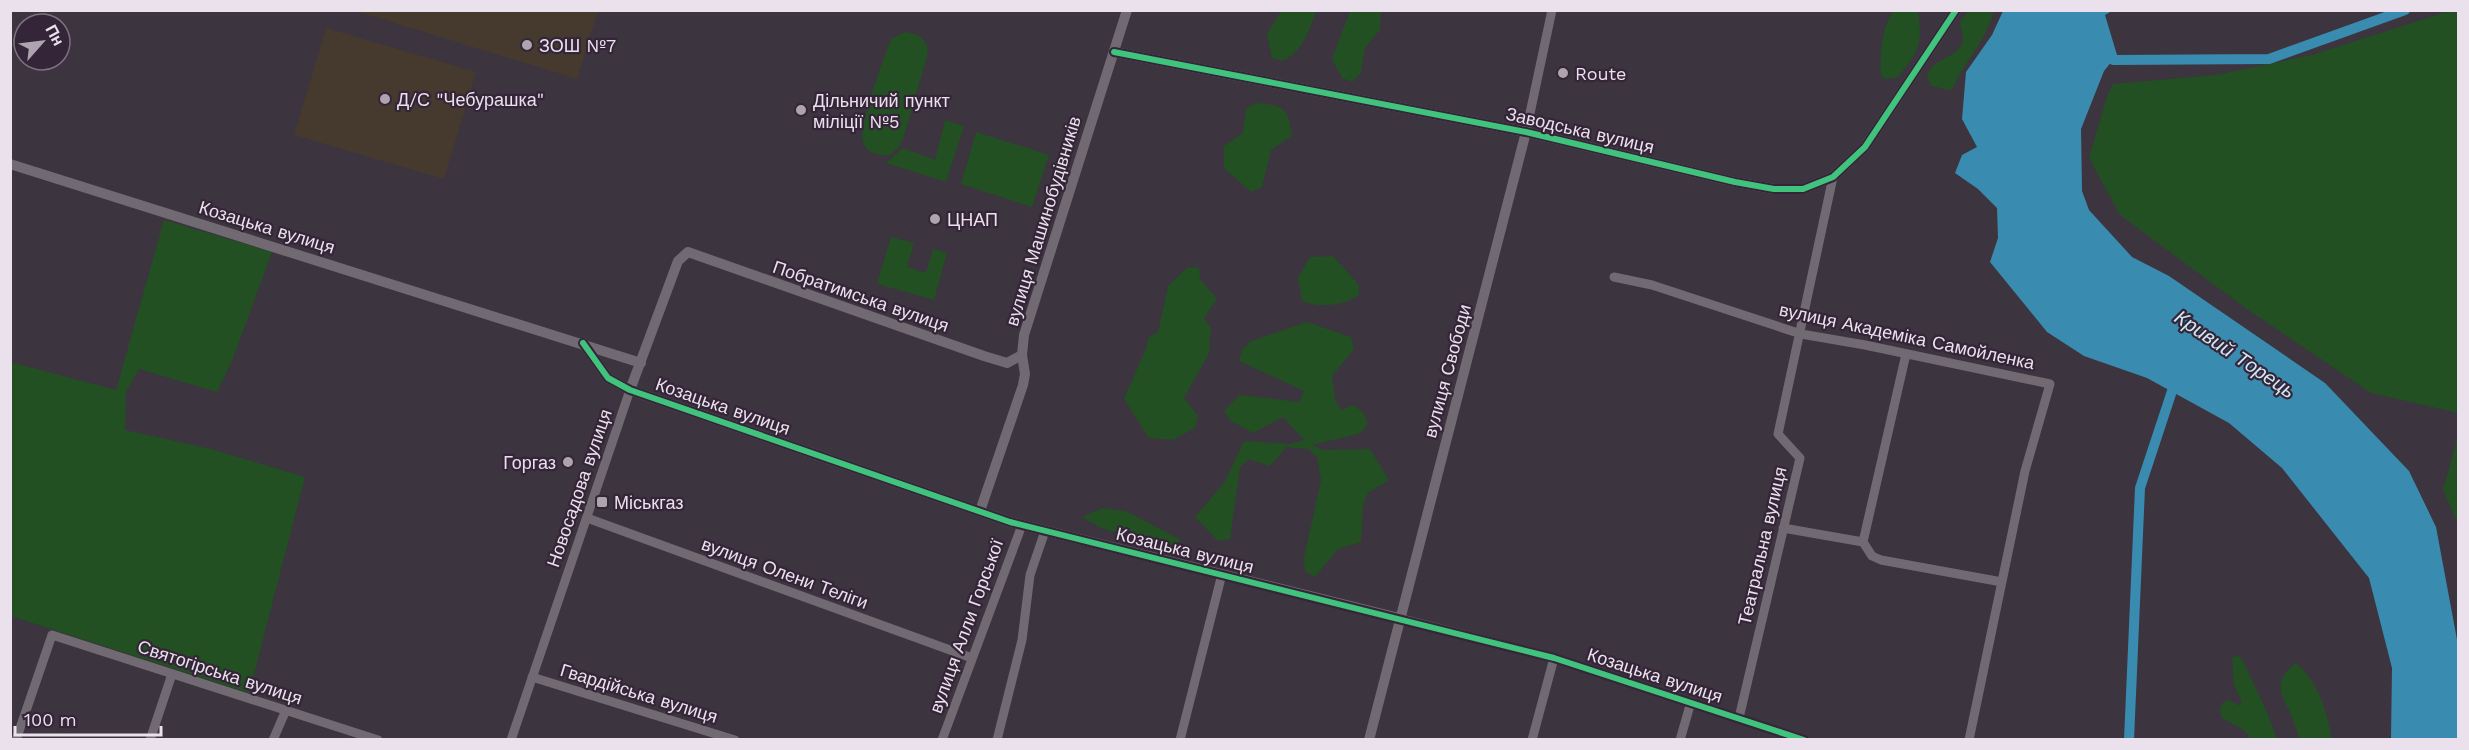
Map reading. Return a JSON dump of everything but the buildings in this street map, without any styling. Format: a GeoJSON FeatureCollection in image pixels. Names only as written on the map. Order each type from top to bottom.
{"type":"FeatureCollection","features":[{"type":"Feature","properties":{"kind":"street","name":"вулиця Машинобудівників"},"geometry":{"type":"LineString","coordinates":[[980,511],[1026,374],[1022,355],[1024,335],[1127,10]]}},
{"type":"Feature","properties":{"kind":"street","name":"вулиця Свободи"},"geometry":{"type":"LineString","coordinates":[[1369,740],[1526,132],[1552,10]]}},
{"type":"Feature","properties":{"kind":"street","name":"Заводська вулиця"},"geometry":{"type":"LineString","coordinates":[[1114,52],[1526,132],[1735,182],[1774,189],[1803,189],[1833,177],[1865,147],[1956,10]]}},
{"type":"Feature","properties":{"kind":"street","name":"Козацька вулиця"},"geometry":{"type":"LineString","coordinates":[[10,164],[641,363]]}},
{"type":"Feature","properties":{"kind":"street","name":"Театральна вулиця"},"geometry":{"type":"LineString","coordinates":[[1739,718],[1800,458],[1778,434],[1833,177]]}},
{"type":"Feature","properties":{"kind":"street","name":"Побратимська вулиця"},"geometry":{"type":"LineString","coordinates":[[688,252],[984,356],[1007,363],[1022,355]]}},
{"type":"Feature","properties":{"kind":"street","name":"Новосадова вулиця"},"geometry":{"type":"LineString","coordinates":[[511,740],[630,390],[678,261],[688,252]]}},
{"type":"Feature","properties":{"kind":"street","name":"вулиця Академіка Самойленка"},"geometry":{"type":"LineString","coordinates":[[1614,277],[1652,285],[1801,334],[2050,384],[2025,471],[1970,740]]}},
{"type":"Feature","properties":{"kind":"street","name":"Козацька вулиця"},"geometry":{"type":"LineString","coordinates":[[583,343],[608,378],[630,390],[1022,525],[1554,658],[1803,740]]}},
{"type":"Feature","properties":{"kind":"street"},"geometry":{"type":"LineString","coordinates":[[1906,354],[1863,542],[1872,556],[1881,560],[2002,582]]}},
{"type":"Feature","properties":{"kind":"street","name":"вулиця Олени Теліги"},"geometry":{"type":"LineString","coordinates":[[586,518],[972,658]]}},
{"type":"Feature","properties":{"kind":"street","name":"вулиця Алли Горської"},"geometry":{"type":"LineString","coordinates":[[942,740],[1022,525]]}},
{"type":"Feature","properties":{"kind":"street"},"geometry":{"type":"LineString","coordinates":[[1783,528],[1863,542]]}},
{"type":"Feature","properties":{"kind":"street"},"geometry":{"type":"LineString","coordinates":[[997,740],[1022,640],[1030,575],[1045,531]]}},
{"type":"Feature","properties":{"kind":"street"},"geometry":{"type":"LineString","coordinates":[[1180,740],[1222,574]]}},
{"type":"Feature","properties":{"kind":"street","name":"Святогірська вулиця"},"geometry":{"type":"LineString","coordinates":[[16,740],[52,635],[378,740]]}},
{"type":"Feature","properties":{"kind":"street"},"geometry":{"type":"LineString","coordinates":[[1532,740],[1554,658]]}},
{"type":"Feature","properties":{"kind":"street"},"geometry":{"type":"LineString","coordinates":[[150,740],[172,674]]}},
{"type":"Feature","properties":{"kind":"street","name":"Гвардійська вулиця"},"geometry":{"type":"LineString","coordinates":[[532,677],[735,740]]}},
{"type":"Feature","properties":{"kind":"street"},"geometry":{"type":"LineString","coordinates":[[1680,740],[1691,702]]}},
{"type":"Feature","properties":{"kind":"street"},"geometry":{"type":"LineString","coordinates":[[273,740],[286,710]]}},
{"type":"Feature","properties":{"kind":"shaded area","name":"ЗОШ №7"},"geometry":{"type":"Polygon","coordinates":[[[356,11],[598,11],[577,79],[356,11]]]}},
{"type":"Feature","properties":{"kind":"shaded area"},"geometry":{"type":"Polygon","coordinates":[[[326,28],[476,72],[444,179],[294,135],[326,28]]]}},
{"type":"Feature","properties":{"kind":"green space"},"geometry":{"type":"Polygon","coordinates":[[[1281,11],[1316,11],[1308,33],[1300,46],[1296,52],[1283,61],[1272,58],[1267,34],[1281,11]]]}},
{"type":"Feature","properties":{"kind":"green space"},"geometry":{"type":"Polygon","coordinates":[[[1350,11],[1381,11],[1380,30],[1365,48],[1361,72],[1353,82],[1342,78],[1332,59],[1350,11]]]}},
{"type":"Feature","properties":{"kind":"green space"},"geometry":{"type":"Polygon","coordinates":[[[1895,11],[1918,11],[1920,31],[1918,47],[1911,61],[1898,77],[1887,79],[1881,76],[1881,51],[1884,31],[1895,11]]]}},
{"type":"Feature","properties":{"kind":"green space"},"geometry":{"type":"Polygon","coordinates":[[[1968,11],[1994,11],[1981,41],[1953,88],[1950,90],[1931,86],[1927,75],[1931,69],[1961,46],[1963,38],[1960,22],[1968,11]]]}},
{"type":"Feature","properties":{"kind":"green space"},"geometry":{"type":"Polygon","coordinates":[[[2458,11],[2458,413],[2371,393],[2244,307],[2120,215],[2089,158],[2107,96],[2113,84],[2216,75],[2312,55],[2443,13],[2458,11]]]}},
{"type":"Feature","properties":{"kind":"green space"},"geometry":{"type":"Polygon","coordinates":[[[905,32],[924,40],[928,53],[904,136],[898,148],[890,155],[877,154],[867,149],[863,142],[864,121],[891,39],[905,32]]]}},
{"type":"Feature","properties":{"kind":"green space"},"geometry":{"type":"Polygon","coordinates":[[[1256,103],[1283,109],[1289,119],[1292,136],[1271,150],[1262,187],[1251,192],[1224,168],[1224,146],[1243,133],[1246,109],[1256,103]]]}},
{"type":"Feature","properties":{"kind":"green space"},"geometry":{"type":"Polygon","coordinates":[[[945,120],[964,126],[946,182],[886,163],[903,148],[935,160],[945,120]]]}},
{"type":"Feature","properties":{"kind":"green space"},"geometry":{"type":"Polygon","coordinates":[[[976,132],[1049,155],[1032,207],[961,184],[976,132]]]}},
{"type":"Feature","properties":{"kind":"green space"},"geometry":{"type":"Polygon","coordinates":[[[164,220],[272,252],[232,361],[217,392],[139,369],[126,392],[125,430],[211,449],[305,477],[249,693],[11,616],[10,362],[116,390],[164,220]]]}},
{"type":"Feature","properties":{"kind":"green space"},"geometry":{"type":"Polygon","coordinates":[[[891,237],[914,243],[907,267],[926,273],[933,249],[947,253],[934,300],[877,284],[891,237]]]}},
{"type":"Feature","properties":{"kind":"green space"},"geometry":{"type":"Polygon","coordinates":[[[1333,256],[1359,285],[1358,296],[1330,305],[1315,305],[1302,301],[1298,278],[1310,257],[1333,256]]]}},
{"type":"Feature","properties":{"kind":"green space"},"geometry":{"type":"Polygon","coordinates":[[[1199,267],[1200,279],[1217,299],[1204,318],[1211,328],[1209,353],[1184,398],[1198,416],[1195,428],[1173,440],[1149,438],[1124,399],[1147,346],[1148,338],[1158,332],[1168,286],[1187,268],[1199,267]]]}},
{"type":"Feature","properties":{"kind":"green space"},"geometry":{"type":"Polygon","coordinates":[[[1307,322],[1351,337],[1354,349],[1332,376],[1335,400],[1341,410],[1353,405],[1363,412],[1368,423],[1361,433],[1316,444],[1310,443],[1323,450],[1370,449],[1389,480],[1368,493],[1363,504],[1361,542],[1338,549],[1315,577],[1305,571],[1304,558],[1321,480],[1317,457],[1309,449],[1286,447],[1270,466],[1249,459],[1240,467],[1230,539],[1218,541],[1195,517],[1224,483],[1244,441],[1290,444],[1304,440],[1283,417],[1253,433],[1231,421],[1224,411],[1240,395],[1299,402],[1304,391],[1239,361],[1242,350],[1251,341],[1307,322]]]}},
{"type":"Feature","properties":{"kind":"green space"},"geometry":{"type":"Polygon","coordinates":[[[2458,436],[2458,524],[2443,490],[2458,436]]]}},
{"type":"Feature","properties":{"kind":"green space"},"geometry":{"type":"Polygon","coordinates":[[[1103,508],[1126,511],[1181,540],[1174,545],[1103,529],[1082,517],[1103,508]]]}},
{"type":"Feature","properties":{"kind":"green space"},"geometry":{"type":"Polygon","coordinates":[[[2237,655],[2242,659],[2277,739],[2249,739],[2246,732],[2221,717],[2220,709],[2223,702],[2228,700],[2241,706],[2241,700],[2234,685],[2232,658],[2237,655]]]}},
{"type":"Feature","properties":{"kind":"green space"},"geometry":{"type":"Polygon","coordinates":[[[2296,663],[2311,680],[2321,698],[2332,739],[2299,739],[2281,688],[2283,676],[2296,663]]]}},
{"type":"Feature","properties":{"kind":"water","name":"Кривий Торець"},"geometry":{"type":"Polygon","coordinates":[[[2003,11],[2112,11],[2105,15],[2117,55],[2104,71],[2081,129],[2082,191],[2089,210],[2132,257],[2169,276],[2325,383],[2409,471],[2436,527],[2458,645],[2458,739],[2391,739],[2392,668],[2369,578],[2282,468],[2229,423],[2147,378],[2084,356],[2047,332],[1990,262],[1998,238],[1997,208],[1978,189],[1955,173],[1962,155],[1977,147],[1962,119],[1966,72],[1992,35],[2003,11]]]}},
{"type":"Feature","properties":{"kind":"waterway"},"geometry":{"type":"LineString","coordinates":[[2113,60],[2269,59],[2405,10]]}},
{"type":"Feature","properties":{"kind":"waterway"},"geometry":{"type":"LineString","coordinates":[[2129,740],[2140,488],[2172,391]]}},
{"type":"Feature","properties":{"kind":"cycle path"},"geometry":{"type":"LineString","coordinates":[[1114,52],[1526,132],[1735,182],[1774,189],[1803,189],[1833,177],[1865,147],[1956,10]]}},
{"type":"Feature","properties":{"kind":"cycle path"},"geometry":{"type":"LineString","coordinates":[[583,343],[608,378],[630,390],[1010,522],[1554,658],[1804,740]]}},
{"type":"Feature","properties":{"kind":"place","name":"ЗОШ №7"},"geometry":{"type":"Point","coordinates":[527,45]}},
{"type":"Feature","properties":{"kind":"place","name":"Route"},"geometry":{"type":"Point","coordinates":[1563,73]}},
{"type":"Feature","properties":{"kind":"place","name":"Д/С \"Чебурашка\""},"geometry":{"type":"Point","coordinates":[385,99]}},
{"type":"Feature","properties":{"kind":"place","name":"Дільничий пункт міліції №5"},"geometry":{"type":"Point","coordinates":[801,110]}},
{"type":"Feature","properties":{"kind":"place","name":"ЦНАП"},"geometry":{"type":"Point","coordinates":[935,219]}},
{"type":"Feature","properties":{"kind":"place","name":"Горгаз"},"geometry":{"type":"Point","coordinates":[568,462]}},
{"type":"Feature","properties":{"kind":"place","name":"Міськгаз"},"geometry":{"type":"Point","coordinates":[602,502]}}]}
